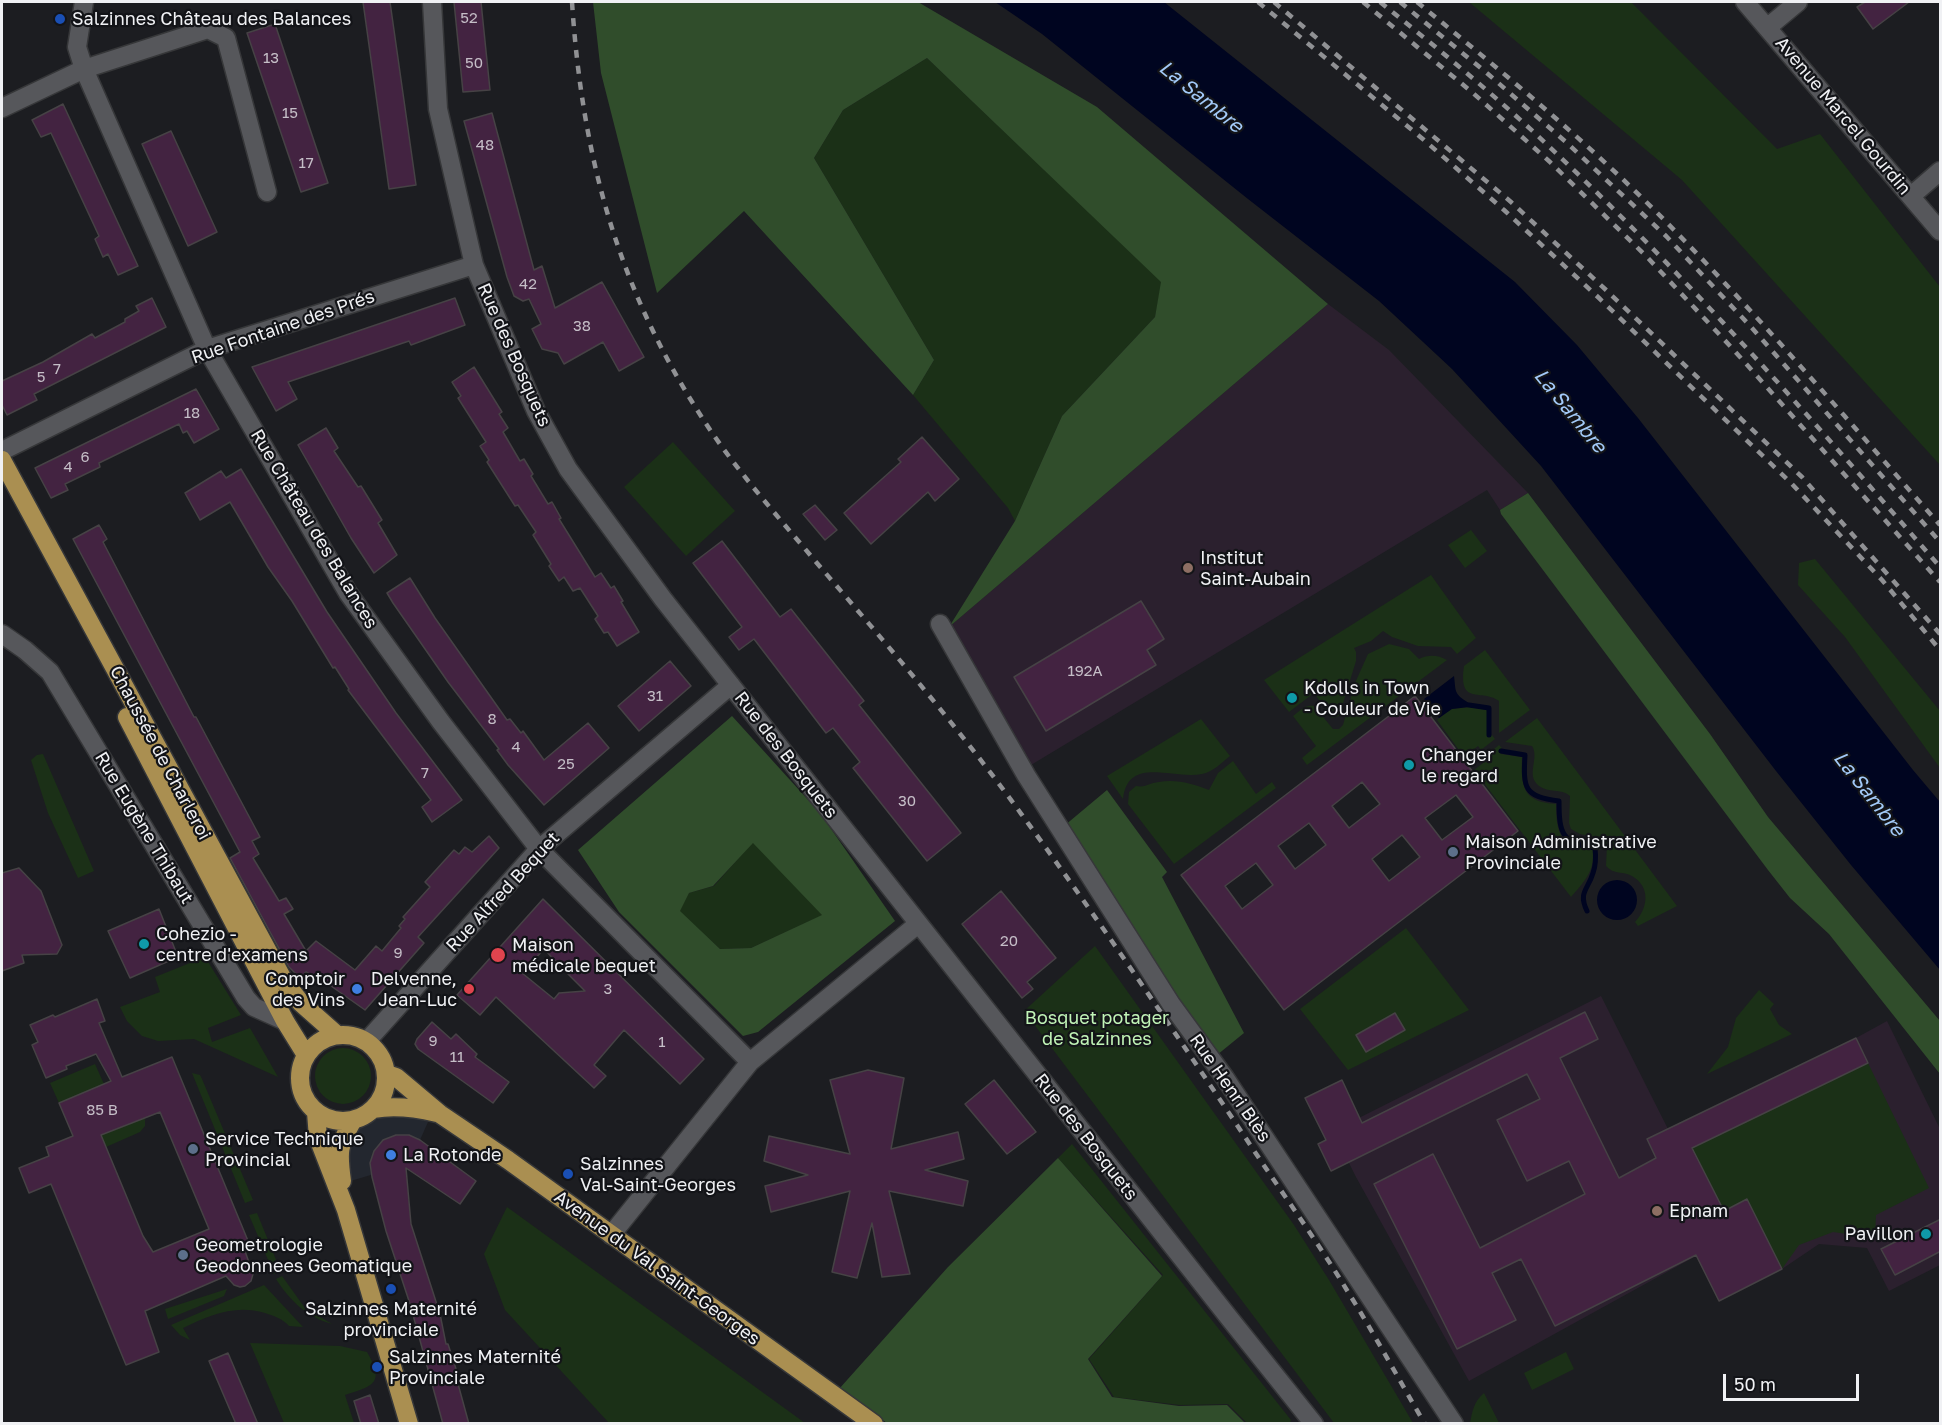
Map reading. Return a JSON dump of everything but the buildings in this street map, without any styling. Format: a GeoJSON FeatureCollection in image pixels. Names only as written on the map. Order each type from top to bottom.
{"type":"FeatureCollection","features":[{"type":"Feature","properties":{"kind":"main road","name":"Chaussée de Charleroi"},"geometry":{"type":"LineString","coordinates":[[2,460],[279,973],[301,1003],[336,1034]]}},
{"type":"Feature","properties":{"kind":"main road","name":"Chaussée de Charleroi"},"geometry":{"type":"LineString","coordinates":[[2,483],[285,1021],[306,1055]]}},
{"type":"Feature","properties":{"kind":"main road"},"geometry":{"type":"LineString","coordinates":[[336,1034],[354,1035],[367,1041],[377,1049],[384,1061],[387,1074],[382,1099],[374,1109],[361,1118],[353,1120],[340,1121],[316,1112],[301,1089],[301,1065],[306,1055],[319,1041],[336,1034]]}},
{"type":"Feature","properties":{"kind":"main road","name":"Avenue du Val Saint-Georges"},"geometry":{"type":"LineString","coordinates":[[387,1074],[396,1077],[440,1114],[508,1160],[874,1424]]}},
{"type":"Feature","properties":{"kind":"main road","name":"Avenue du Val Saint-Georges"},"geometry":{"type":"LineString","coordinates":[[374,1109],[387,1106],[418,1108],[440,1114]]}},
{"type":"Feature","properties":{"kind":"main road"},"geometry":{"type":"LineString","coordinates":[[316,1112],[318,1138],[346,1210],[409,1424]]}},
{"type":"Feature","properties":{"kind":"main road"},"geometry":{"type":"LineString","coordinates":[[346,1210],[339,1161],[340,1145],[353,1120]]}},
{"type":"Feature","properties":{"kind":"street","name":"Rue Château des Balances"},"geometry":{"type":"LineString","coordinates":[[84,2],[77,47],[84,69],[207,349],[348,593],[441,722],[539,849],[750,1062]]}},
{"type":"Feature","properties":{"kind":"street","name":"Rue des Bosquets"},"geometry":{"type":"LineString","coordinates":[[432,2],[438,109],[474,264],[536,411],[568,469],[663,599],[1314,1424]]}},
{"type":"Feature","properties":{"kind":"street","name":"Avenue Marcel Gourdin"},"geometry":{"type":"LineString","coordinates":[[1745,2],[1941,231]]}},
{"type":"Feature","properties":{"kind":"street"},"geometry":{"type":"LineString","coordinates":[[1768,27],[1798,2]]}},
{"type":"Feature","properties":{"kind":"street"},"geometry":{"type":"LineString","coordinates":[[2,108],[84,69],[208,29],[226,38],[267,192]]}},
{"type":"Feature","properties":{"kind":"street"},"geometry":{"type":"LineString","coordinates":[[1911,196],[1941,171]]}},
{"type":"Feature","properties":{"kind":"street","name":"Rue Fontaine des Prés"},"geometry":{"type":"LineString","coordinates":[[2,451],[207,349],[474,264]]}},
{"type":"Feature","properties":{"kind":"street","name":"Rue Henri Blès"},"geometry":{"type":"LineString","coordinates":[[940,624],[1026,775],[1171,1004],[1225,1078],[1454,1424]]}},
{"type":"Feature","properties":{"kind":"street","name":"Rue Eugène Thibaut"},"geometry":{"type":"LineString","coordinates":[[2,634],[50,672],[246,998],[254,1007],[285,1021]]}},
{"type":"Feature","properties":{"kind":"street","name":"Rue Alfred Bequet"},"geometry":{"type":"LineString","coordinates":[[367,1041],[539,849],[731,685]]}},
{"type":"Feature","properties":{"kind":"street"},"geometry":{"type":"LineString","coordinates":[[611,1235],[750,1062],[918,924]]}},
{"type":"Feature","properties":{"kind":"shaded area","name":"Institut Saint-Aubain"},"geometry":{"type":"Polygon","coordinates":[[[1328,304],[1389,350],[1528,493],[1500,510],[1487,490],[1026,768],[949,627],[1328,304]]]}},
{"type":"Feature","properties":{"kind":"shaded area","name":"Epnam"},"geometry":{"type":"Polygon","coordinates":[[[1601,996],[1668,1129],[1887,1021],[1940,1129],[1940,1265],[1889,1291],[1867,1248],[1819,1244],[1782,1269],[1719,1301],[1696,1256],[1469,1381],[1333,1131],[1601,996]]]}},
{"type":"Feature","properties":{"kind":"shaded area"},"geometry":{"type":"Polygon","coordinates":[[[391,1114],[410,1115],[428,1122],[420,1140],[398,1167],[347,1182],[345,1173],[350,1142],[359,1129],[391,1114]]]}},
{"type":"Feature","properties":{"kind":"green space"},"geometry":{"type":"Polygon","coordinates":[[[593,2],[918,2],[1097,107],[1328,304],[949,627],[1015,521],[1062,416],[1155,317],[1161,282],[927,58],[843,110],[814,158],[934,360],[913,395],[744,211],[657,293],[601,73],[593,2]]]}},
{"type":"Feature","properties":{"kind":"green space"},"geometry":{"type":"Polygon","coordinates":[[[1469,2],[1631,2],[1777,149],[1820,134],[1940,287],[1940,465],[1682,180],[1469,2]]]}},
{"type":"Feature","properties":{"kind":"green space"},"geometry":{"type":"Polygon","coordinates":[[[927,58],[1162,282],[1155,317],[1062,416],[1015,521],[1008,508],[913,395],[934,360],[814,158],[843,110],[927,58]]]}},
{"type":"Feature","properties":{"kind":"green space"},"geometry":{"type":"Polygon","coordinates":[[[673,442],[735,511],[686,556],[624,487],[673,442]]]}},
{"type":"Feature","properties":{"kind":"green space"},"geometry":{"type":"Polygon","coordinates":[[[1528,493],[1710,734],[1768,817],[1940,1021],[1940,1074],[1829,934],[1790,898],[1768,870],[1501,514],[1500,510],[1528,493]]]}},
{"type":"Feature","properties":{"kind":"green space"},"geometry":{"type":"Polygon","coordinates":[[[1471,530],[1487,551],[1465,568],[1448,545],[1471,530]]]}},
{"type":"Feature","properties":{"kind":"green space"},"geometry":{"type":"Polygon","coordinates":[[[1815,559],[1940,711],[1940,768],[1845,637],[1798,585],[1799,563],[1815,559]]]}},
{"type":"Feature","properties":{"kind":"green space"},"geometry":{"type":"Polygon","coordinates":[[[1431,575],[1476,638],[1457,654],[1451,647],[1418,646],[1392,637],[1383,631],[1371,641],[1354,648],[1356,661],[1339,716],[1332,718],[1314,693],[1289,712],[1264,680],[1431,575]]]}},
{"type":"Feature","properties":{"kind":"green space"},"geometry":{"type":"Polygon","coordinates":[[[1389,644],[1409,649],[1419,659],[1433,656],[1447,660],[1307,765],[1302,758],[1316,746],[1293,716],[1305,707],[1314,706],[1333,729],[1339,729],[1343,725],[1355,683],[1368,654],[1389,644]]]}},
{"type":"Feature","properties":{"kind":"green space"},"geometry":{"type":"Polygon","coordinates":[[[1485,650],[1530,710],[1499,733],[1499,701],[1492,697],[1468,692],[1463,679],[1464,666],[1485,650]]]}},
{"type":"Feature","properties":{"kind":"green space"},"geometry":{"type":"Polygon","coordinates":[[[1469,707],[1487,710],[1487,735],[1489,737],[1492,735],[1495,739],[1481,750],[1478,746],[1464,757],[1437,720],[1451,709],[1469,707]]]}},
{"type":"Feature","properties":{"kind":"green space"},"geometry":{"type":"Polygon","coordinates":[[[732,716],[820,813],[895,921],[758,1032],[743,1036],[619,912],[578,850],[732,716]],[[753,843],[713,886],[689,893],[680,911],[720,949],[751,948],[822,915],[753,843]]]}},
{"type":"Feature","properties":{"kind":"green space"},"geometry":{"type":"Polygon","coordinates":[[[1537,718],[1677,906],[1638,926],[1635,922],[1645,904],[1645,892],[1642,886],[1632,876],[1612,871],[1606,866],[1607,845],[1604,839],[1580,834],[1571,829],[1569,823],[1570,796],[1563,792],[1543,788],[1535,782],[1532,746],[1505,742],[1537,718]]]}},
{"type":"Feature","properties":{"kind":"green space"},"geometry":{"type":"Polygon","coordinates":[[[1201,719],[1230,756],[1202,774],[1154,772],[1133,777],[1123,799],[1107,776],[1201,719]]]}},
{"type":"Feature","properties":{"kind":"green space"},"geometry":{"type":"Polygon","coordinates":[[[1499,745],[1502,748],[1498,751],[1501,754],[1522,757],[1523,784],[1530,796],[1545,803],[1556,804],[1557,824],[1562,838],[1574,846],[1593,850],[1590,870],[1571,897],[1474,770],[1487,760],[1485,756],[1499,745]]]}},
{"type":"Feature","properties":{"kind":"green space"},"geometry":{"type":"Polygon","coordinates":[[[43,754],[94,871],[78,878],[48,813],[31,760],[43,754]]]}},
{"type":"Feature","properties":{"kind":"green space"},"geometry":{"type":"Polygon","coordinates":[[[1233,761],[1256,794],[1272,782],[1276,788],[1174,864],[1128,804],[1129,792],[1136,786],[1166,781],[1185,783],[1209,790],[1218,773],[1233,761]]]}},
{"type":"Feature","properties":{"kind":"green space"},"geometry":{"type":"Polygon","coordinates":[[[1107,790],[1167,872],[1162,877],[1244,1033],[1217,1055],[1064,826],[1107,790]]]}},
{"type":"Feature","properties":{"kind":"green space"},"geometry":{"type":"Polygon","coordinates":[[[753,842],[823,915],[751,948],[720,949],[679,911],[689,893],[714,886],[753,842]]]}},
{"type":"Feature","properties":{"kind":"green space"},"geometry":{"type":"Polygon","coordinates":[[[1406,928],[1469,1010],[1348,1070],[1300,1009],[1406,928]]]}},
{"type":"Feature","properties":{"kind":"green space","name":"Bosquet potager de Salzinnes"},"geometry":{"type":"Polygon","coordinates":[[[1095,946],[1294,1225],[1413,1423],[1334,1423],[1024,1011],[1095,946]]]}},
{"type":"Feature","properties":{"kind":"green space"},"geometry":{"type":"Polygon","coordinates":[[[205,957],[241,1015],[208,1028],[212,1042],[250,1028],[278,1077],[194,1039],[158,1041],[142,1036],[127,1021],[120,1007],[160,992],[155,977],[205,957]]]}},
{"type":"Feature","properties":{"kind":"green space"},"geometry":{"type":"Polygon","coordinates":[[[1759,990],[1774,1004],[1770,1009],[1779,1025],[1792,1034],[1707,1074],[1728,1047],[1736,1018],[1759,990]]]}},
{"type":"Feature","properties":{"kind":"green space"},"geometry":{"type":"Polygon","coordinates":[[[338,1048],[348,1048],[363,1056],[369,1065],[371,1076],[369,1087],[363,1096],[348,1104],[338,1104],[327,1099],[320,1092],[315,1081],[315,1071],[320,1060],[327,1053],[338,1048]]]}},
{"type":"Feature","properties":{"kind":"green space"},"geometry":{"type":"Polygon","coordinates":[[[1868,1063],[1929,1188],[1876,1215],[1875,1238],[1833,1232],[1799,1245],[1782,1269],[1747,1199],[1724,1211],[1692,1148],[1868,1063]]]}},
{"type":"Feature","properties":{"kind":"green space"},"geometry":{"type":"Polygon","coordinates":[[[95,1064],[104,1084],[59,1103],[50,1083],[95,1064]]]}},
{"type":"Feature","properties":{"kind":"green space"},"geometry":{"type":"Polygon","coordinates":[[[192,1073],[200,1075],[202,1079],[253,1200],[245,1203],[192,1073]]]}},
{"type":"Feature","properties":{"kind":"green space"},"geometry":{"type":"Polygon","coordinates":[[[145,1118],[145,1126],[140,1132],[106,1147],[101,1135],[145,1118]]]}},
{"type":"Feature","properties":{"kind":"green space"},"geometry":{"type":"Polygon","coordinates":[[[1072,1144],[1291,1420],[1290,1423],[1247,1423],[1228,1404],[1180,1405],[1114,1397],[1089,1359],[1163,1275],[1058,1158],[1072,1144]]]}},
{"type":"Feature","properties":{"kind":"green space"},"geometry":{"type":"Polygon","coordinates":[[[1058,1158],[1162,1276],[1088,1359],[1112,1397],[1179,1406],[1227,1405],[1245,1423],[887,1423],[839,1389],[948,1267],[1058,1158]]]}},
{"type":"Feature","properties":{"kind":"green space"},"geometry":{"type":"Polygon","coordinates":[[[507,1207],[805,1423],[609,1423],[505,1310],[484,1254],[507,1207]]]}},
{"type":"Feature","properties":{"kind":"green space"},"geometry":{"type":"Polygon","coordinates":[[[257,1213],[281,1272],[274,1274],[249,1215],[257,1213]]]}},
{"type":"Feature","properties":{"kind":"green space"},"geometry":{"type":"Polygon","coordinates":[[[282,1276],[305,1308],[332,1324],[315,1317],[293,1301],[276,1279],[282,1276]]]}},
{"type":"Feature","properties":{"kind":"green space"},"geometry":{"type":"Polygon","coordinates":[[[264,1285],[303,1327],[289,1326],[265,1313],[243,1310],[213,1315],[183,1328],[190,1340],[180,1335],[171,1325],[264,1285]]]}},
{"type":"Feature","properties":{"kind":"green space"},"geometry":{"type":"Polygon","coordinates":[[[227,1289],[224,1296],[168,1319],[165,1309],[227,1289]]]}},
{"type":"Feature","properties":{"kind":"green space"},"geometry":{"type":"Polygon","coordinates":[[[250,1343],[340,1346],[367,1352],[375,1371],[374,1382],[363,1389],[345,1395],[354,1423],[284,1423],[250,1343]]]}},
{"type":"Feature","properties":{"kind":"green space"},"geometry":{"type":"Polygon","coordinates":[[[1566,1352],[1574,1369],[1532,1390],[1524,1373],[1566,1352]]]}},
{"type":"Feature","properties":{"kind":"green space"},"geometry":{"type":"Polygon","coordinates":[[[1484,1393],[1499,1423],[1470,1423],[1476,1403],[1484,1393]]]}},
{"type":"Feature","properties":{"kind":"water","name":"La Sambre"},"geometry":{"type":"Polygon","coordinates":[[[995,2],[1164,2],[1515,282],[1577,345],[1638,418],[1940,802],[1940,970],[1851,865],[1776,771],[1541,466],[1452,369],[1379,301],[1042,34],[995,2]]]}},
{"type":"Feature","properties":{"kind":"water"},"geometry":{"type":"Polygon","coordinates":[[[1454,676],[1456,691],[1469,703],[1469,707],[1452,709],[1439,718],[1424,699],[1454,676]]]}},
{"type":"Feature","properties":{"kind":"water"},"geometry":{"type":"Polygon","coordinates":[[[1617,880],[1631,886],[1637,900],[1631,914],[1617,920],[1603,914],[1597,900],[1603,886],[1617,880]]]}},
{"type":"Feature","properties":{"kind":"waterway"},"geometry":{"type":"LineString","coordinates":[[1469,705],[1489,708],[1489,735]]}},
{"type":"Feature","properties":{"kind":"waterway"},"geometry":{"type":"LineString","coordinates":[[1501,751],[1525,755],[1525,776],[1528,789],[1539,797],[1559,801],[1560,822],[1565,835],[1575,843],[1595,848],[1595,867],[1583,899],[1587,911]]}},
{"type":"Feature","properties":{"kind":"railway"},"geometry":{"type":"LineString","coordinates":[[572,2],[585,113],[595,166],[609,218],[626,268],[647,318],[701,416],[727,454],[966,742],[1044,845],[1160,1011],[1323,1253],[1425,1424]]}},
{"type":"Feature","properties":{"kind":"railway"},"geometry":{"type":"LineString","coordinates":[[1258,2],[1424,140],[1599,298],[1792,484],[1882,580],[1940,650]]}},
{"type":"Feature","properties":{"kind":"railway"},"geometry":{"type":"LineString","coordinates":[[1274,2],[1511,202],[1605,289],[1802,477],[1940,634]]}},
{"type":"Feature","properties":{"kind":"railway"},"geometry":{"type":"LineString","coordinates":[[1363,2],[1473,93],[1550,162],[1647,257],[1732,348],[1940,582]]}},
{"type":"Feature","properties":{"kind":"railway"},"geometry":{"type":"LineString","coordinates":[[1380,2],[1515,115],[1658,254],[1754,356],[1940,567]]}},
{"type":"Feature","properties":{"kind":"railway"},"geometry":{"type":"LineString","coordinates":[[1400,2],[1567,143],[1666,236],[1752,328],[1940,542]]}},
{"type":"Feature","properties":{"kind":"railway"},"geometry":{"type":"LineString","coordinates":[[1417,2],[1549,113],[1645,200],[1776,339],[1940,525]]}},
{"type":"Feature","properties":{"kind":"place","name":"Salzinnes Château des Balances"},"geometry":{"type":"Point","coordinates":[60,19]}},
{"type":"Feature","properties":{"kind":"place","name":"Institut Saint-Aubain"},"geometry":{"type":"Point","coordinates":[1188,568]}},
{"type":"Feature","properties":{"kind":"place","name":"Kdolls in Town - Couleur de Vie"},"geometry":{"type":"Point","coordinates":[1292,698]}},
{"type":"Feature","properties":{"kind":"place","name":"Changer le regard"},"geometry":{"type":"Point","coordinates":[1409,765]}},
{"type":"Feature","properties":{"kind":"place","name":"Maison Administrative Provinciale"},"geometry":{"type":"Point","coordinates":[1453,852]}},
{"type":"Feature","properties":{"kind":"place","name":"Cohezio - centre d'examens"},"geometry":{"type":"Point","coordinates":[144,944]}},
{"type":"Feature","properties":{"kind":"place","name":"Maison médicale bequet"},"geometry":{"type":"Point","coordinates":[498,955]}},
{"type":"Feature","properties":{"kind":"place","name":"Comptoir des Vins"},"geometry":{"type":"Point","coordinates":[357,989]}},
{"type":"Feature","properties":{"kind":"place","name":"Delvenne, Jean-Luc"},"geometry":{"type":"Point","coordinates":[469,989]}},
{"type":"Feature","properties":{"kind":"place","name":"Service Technique Provincial"},"geometry":{"type":"Point","coordinates":[193,1149]}},
{"type":"Feature","properties":{"kind":"place","name":"La Rotonde"},"geometry":{"type":"Point","coordinates":[391,1155]}},
{"type":"Feature","properties":{"kind":"place","name":"Salzinnes Val-Saint-Georges"},"geometry":{"type":"Point","coordinates":[568,1174]}},
{"type":"Feature","properties":{"kind":"place","name":"Epnam"},"geometry":{"type":"Point","coordinates":[1657,1211]}},
{"type":"Feature","properties":{"kind":"place","name":"Pavillon"},"geometry":{"type":"Point","coordinates":[1926,1234]}},
{"type":"Feature","properties":{"kind":"place","name":"Geometrologie Geodonnees Geomatique"},"geometry":{"type":"Point","coordinates":[183,1255]}},
{"type":"Feature","properties":{"kind":"place","name":"Salzinnes Maternité provinciale"},"geometry":{"type":"Point","coordinates":[391,1289]}},
{"type":"Feature","properties":{"kind":"place","name":"Salzinnes Maternité Provinciale"},"geometry":{"type":"Point","coordinates":[377,1367]}}]}
